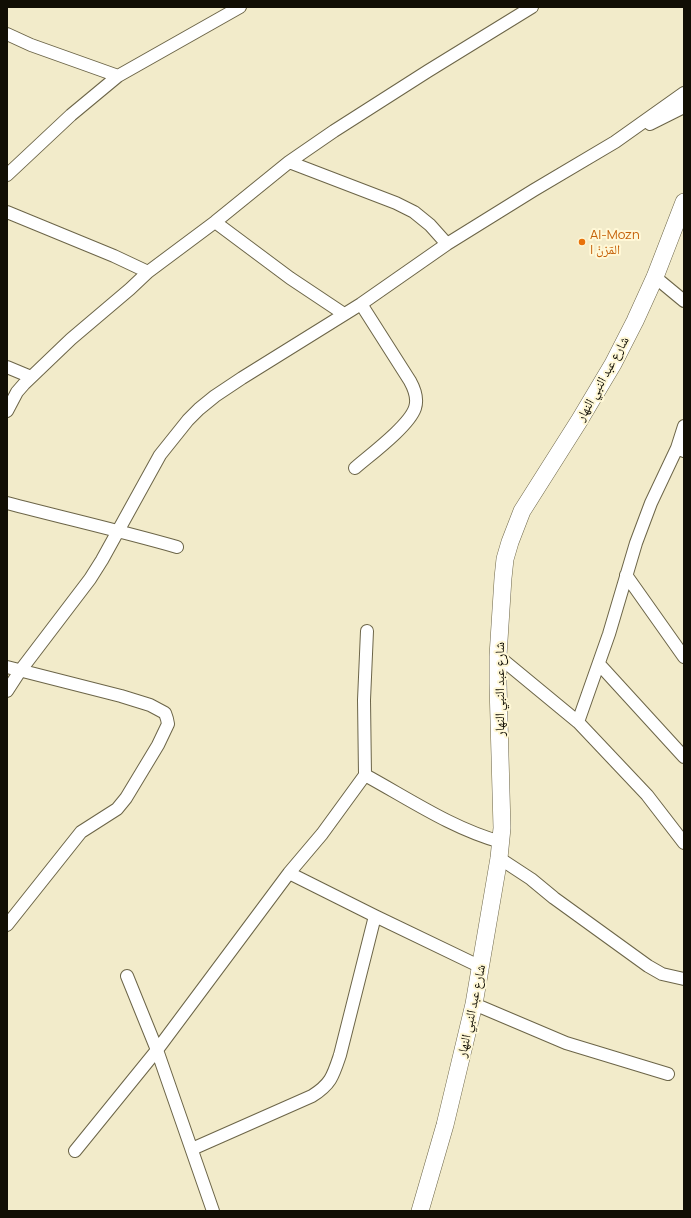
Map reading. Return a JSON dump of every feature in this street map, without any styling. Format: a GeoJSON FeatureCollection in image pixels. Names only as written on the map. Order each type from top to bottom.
{"type":"FeatureCollection","features":[{"type":"Feature","properties":{"kind":"street"},"geometry":{"type":"LineString","coordinates":[[7,174],[71,115],[118,76],[240,7]]}},
{"type":"Feature","properties":{"kind":"street"},"geometry":{"type":"LineString","coordinates":[[7,411],[17,392],[71,339],[120,299],[148,272],[215,222],[289,162],[334,130],[532,7]]}},
{"type":"Feature","properties":{"kind":"street"},"geometry":{"type":"LineString","coordinates":[[7,34],[31,45],[118,76]]}},
{"type":"Feature","properties":{"kind":"street"},"geometry":{"type":"LineString","coordinates":[[615,142],[684,93]]}},
{"type":"Feature","properties":{"kind":"street"},"geometry":{"type":"LineString","coordinates":[[7,691],[20,671],[90,579],[160,455],[193,414],[215,396],[361,304],[447,244],[540,186],[615,142],[684,107]]}},
{"type":"Feature","properties":{"kind":"street"},"geometry":{"type":"LineString","coordinates":[[289,162],[396,203],[414,212],[430,225],[447,244]]}},
{"type":"Feature","properties":{"kind":"street","name":"شارع عبد النبي النهار"},"geometry":{"type":"LineString","coordinates":[[420,1211],[445,1125],[474,1004],[500,850],[502,828],[498,656],[505,560],[522,511],[579,422],[613,364],[635,321],[655,277],[684,202]]}},
{"type":"Feature","properties":{"kind":"street"},"geometry":{"type":"LineString","coordinates":[[7,212],[114,256],[148,272]]}},
{"type":"Feature","properties":{"kind":"street"},"geometry":{"type":"LineString","coordinates":[[215,222],[290,278],[344,314]]}},
{"type":"Feature","properties":{"kind":"street"},"geometry":{"type":"LineString","coordinates":[[655,277],[684,300]]}},
{"type":"Feature","properties":{"kind":"street"},"geometry":{"type":"LineString","coordinates":[[355,468],[403,426],[411,417],[416,401],[416,393],[410,381],[361,304]]}},
{"type":"Feature","properties":{"kind":"street"},"geometry":{"type":"LineString","coordinates":[[7,367],[31,377]]}},
{"type":"Feature","properties":{"kind":"street"},"geometry":{"type":"LineString","coordinates":[[578,722],[599,664],[636,543],[651,503],[681,449],[684,426]]}},
{"type":"Feature","properties":{"kind":"street"},"geometry":{"type":"LineString","coordinates":[[7,503],[118,530],[177,547]]}},
{"type":"Feature","properties":{"kind":"street"},"geometry":{"type":"LineString","coordinates":[[626,575],[684,656]]}},
{"type":"Feature","properties":{"kind":"street"},"geometry":{"type":"LineString","coordinates":[[75,1151],[157,1050],[289,873],[322,834],[365,775],[364,700],[367,631]]}},
{"type":"Feature","properties":{"kind":"street"},"geometry":{"type":"LineString","coordinates":[[498,656],[578,722],[647,795],[684,843]]}},
{"type":"Feature","properties":{"kind":"street"},"geometry":{"type":"LineString","coordinates":[[599,664],[684,756]]}},
{"type":"Feature","properties":{"kind":"street"},"geometry":{"type":"LineString","coordinates":[[7,667],[121,696],[150,705],[165,713],[168,724],[158,745],[126,798],[117,809],[81,832],[7,925]]}},
{"type":"Feature","properties":{"kind":"street"},"geometry":{"type":"LineString","coordinates":[[365,775],[452,822],[484,837],[554,898],[652,968],[662,974],[684,979]]}},
{"type":"Feature","properties":{"kind":"street"},"geometry":{"type":"LineString","coordinates":[[289,873],[374,916],[481,967]]}},
{"type":"Feature","properties":{"kind":"street"},"geometry":{"type":"LineString","coordinates":[[192,1149],[312,1096],[327,1085],[333,1077],[340,1055],[374,916]]}},
{"type":"Feature","properties":{"kind":"street"},"geometry":{"type":"LineString","coordinates":[[127,976],[157,1050],[213,1211]]}},
{"type":"Feature","properties":{"kind":"street"},"geometry":{"type":"LineString","coordinates":[[474,1004],[566,1044],[668,1074]]}},
{"type":"Feature","properties":{"kind":"place","name":"Al-Mozn | المٓزنْ"},"geometry":{"type":"Point","coordinates":[582,242]}}]}
